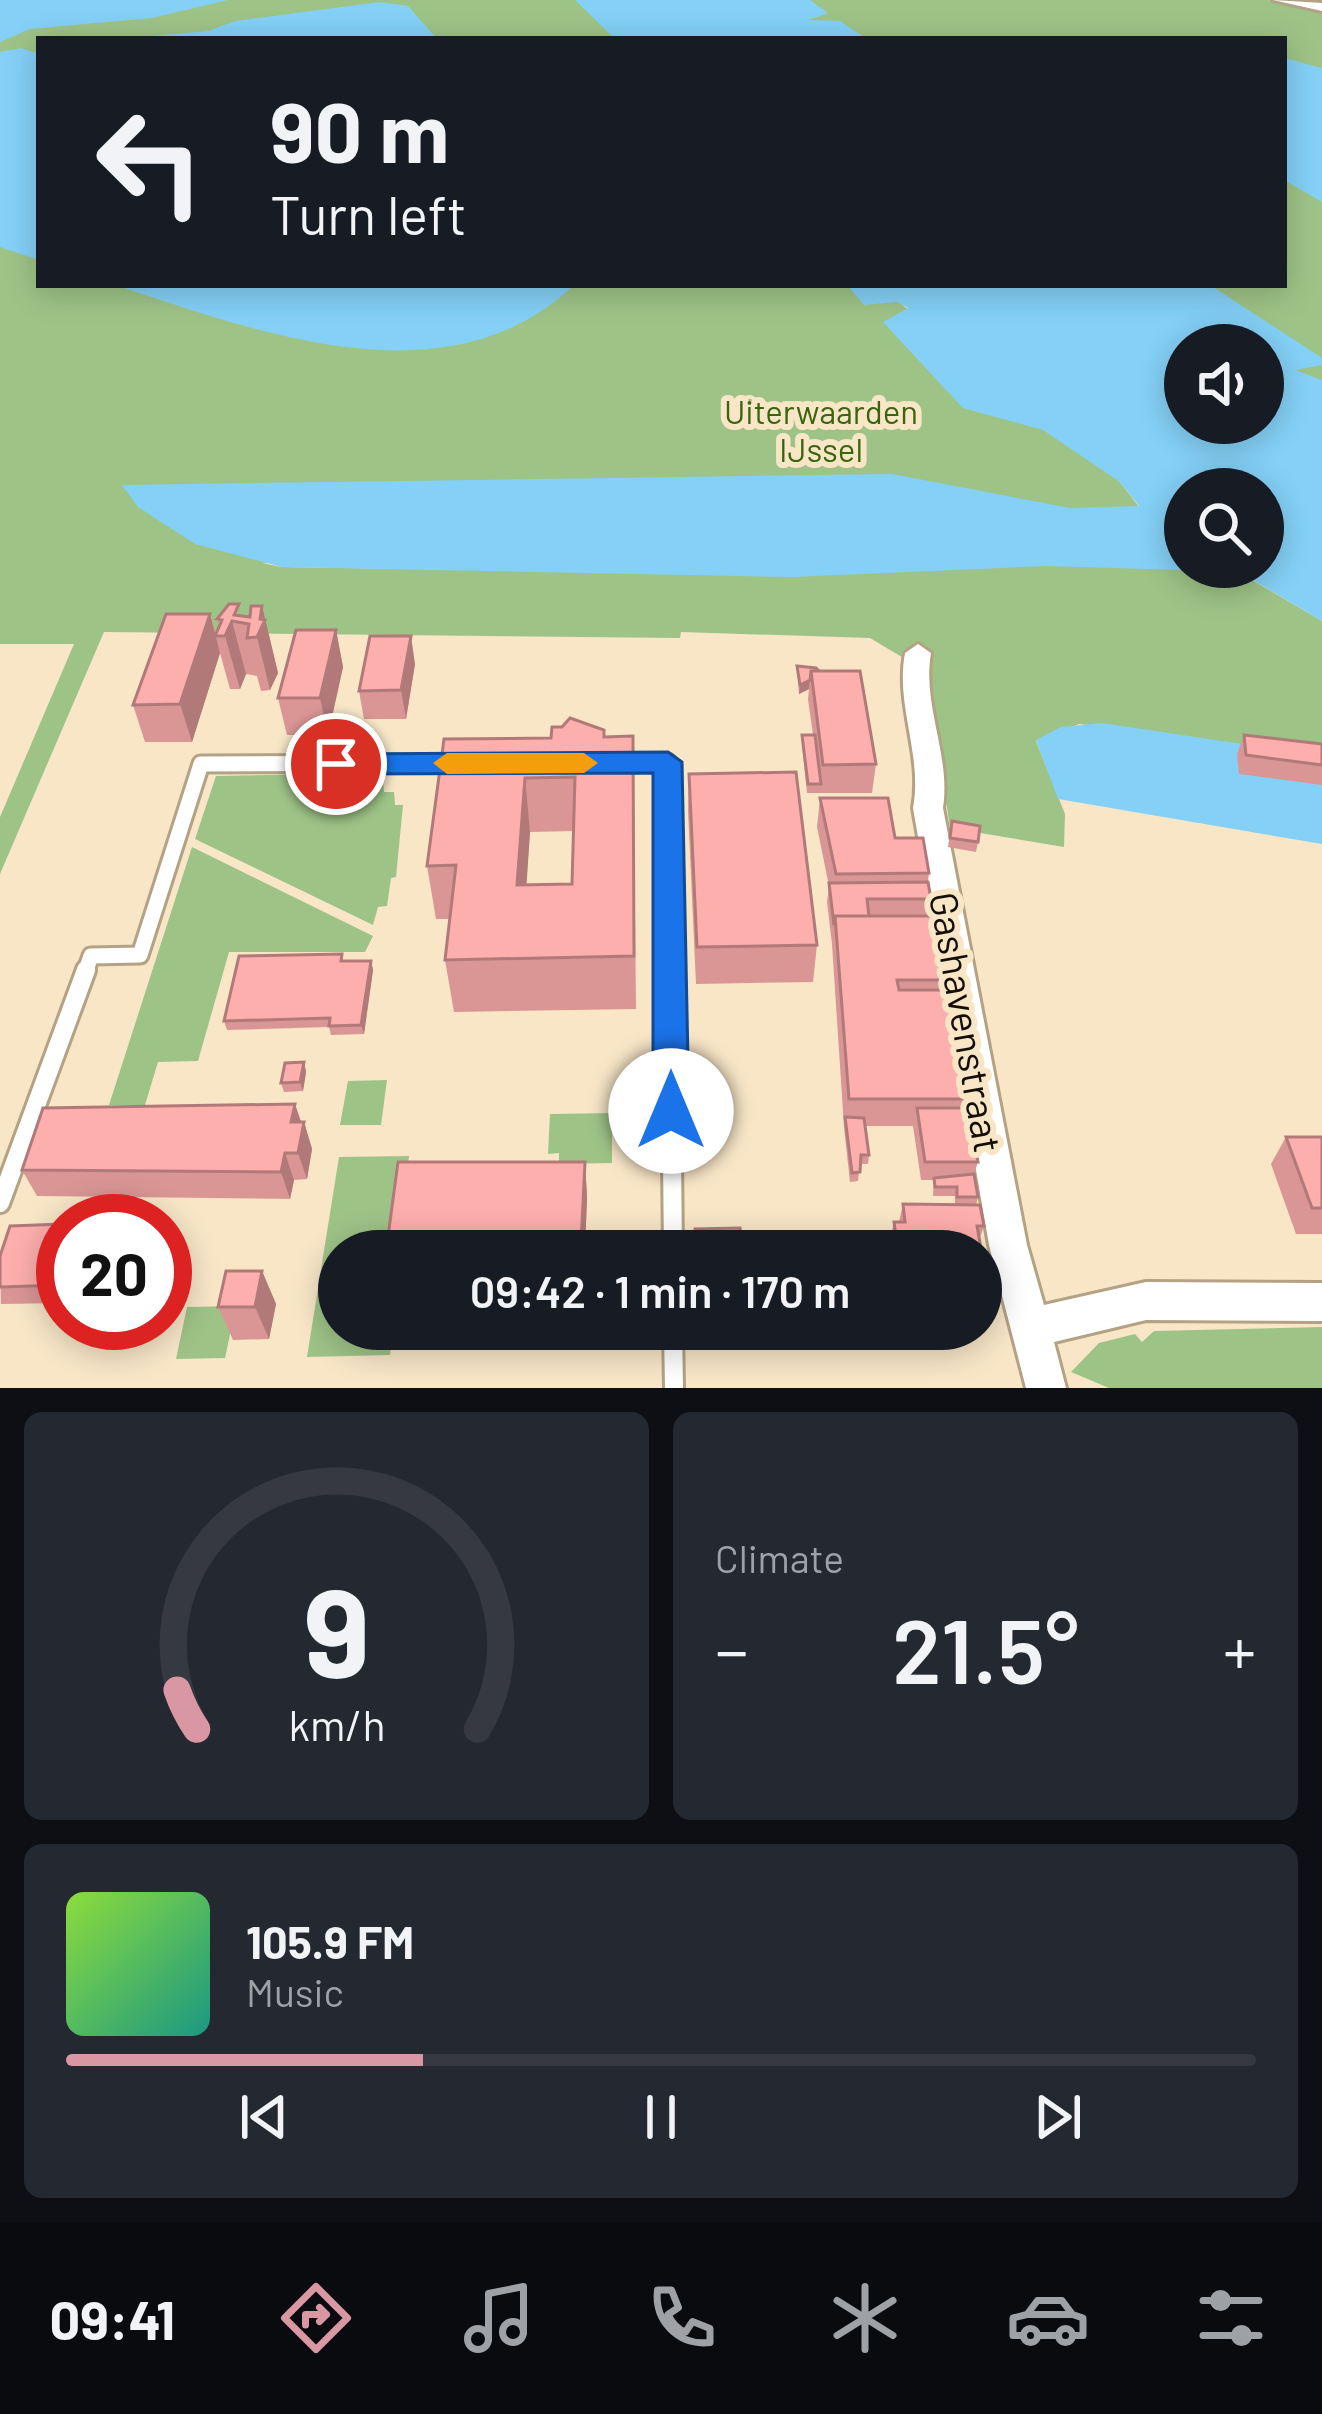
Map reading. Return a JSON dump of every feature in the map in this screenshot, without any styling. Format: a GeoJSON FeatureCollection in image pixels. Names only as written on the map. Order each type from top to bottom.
{"type":"FeatureCollection","features":[{"type":"Feature","properties":{"kind":"street"},"geometry":{"type":"LineString","coordinates":[[1280,0],[1322,7]]}},
{"type":"Feature","properties":{"kind":"street","name":"Gashavenstraat"},"geometry":{"type":"LineString","coordinates":[[918,653],[914,698],[934,788],[928,808],[1008,1245],[1046,1388]]}},
{"type":"Feature","properties":{"kind":"street"},"geometry":{"type":"LineString","coordinates":[[1033,1327],[1146,1301],[1322,1302]]}},
{"type":"Feature","properties":{"kind":"lane"},"geometry":{"type":"LineString","coordinates":[[599,763],[668,762],[673,1230]]}},
{"type":"Feature","properties":{"kind":"lane"},"geometry":{"type":"LineString","coordinates":[[0,1204],[91,956],[140,956],[201,764],[466,764]]}},
{"type":"Feature","properties":{"kind":"lane"},"geometry":{"type":"LineString","coordinates":[[674,1350],[674,1388]]}},
{"type":"Feature","properties":{"kind":"green space","name":"Uiterwaarden IJssel"},"geometry":{"type":"Polygon","coordinates":[[[0,0],[595,0],[632,36],[36,36],[36,288],[882,288],[1120,482],[1164,540],[1164,588],[1266,588],[1322,621],[1322,756],[1079,724],[1036,741],[1065,814],[1064,847],[950,828],[927,672],[870,638],[681,632],[680,638],[104,632],[0,874],[0,817],[74,644],[0,644],[0,0]],[[262,563],[282,567],[811,575],[262,563]]]}},
{"type":"Feature","properties":{"kind":"green space"},"geometry":{"type":"Polygon","coordinates":[[[779,0],[1268,0],[1322,9],[1322,390],[1284,365],[1284,324],[1229,324],[1171,288],[1287,288],[1287,36],[831,36],[779,0]]]}},
{"type":"Feature","properties":{"kind":"green space"},"geometry":{"type":"Polygon","coordinates":[[[374,773],[373,780],[383,780],[384,792],[394,792],[395,805],[403,805],[396,877],[391,878],[387,906],[378,907],[373,925],[195,839],[216,776],[374,773]]]}},
{"type":"Feature","properties":{"kind":"green space"},"geometry":{"type":"Polygon","coordinates":[[[192,847],[373,936],[365,952],[229,952],[198,1061],[158,1062],[145,1105],[109,1105],[192,847]]]}},
{"type":"Feature","properties":{"kind":"green space"},"geometry":{"type":"Polygon","coordinates":[[[387,1080],[381,1125],[340,1125],[348,1081],[387,1080]]]}},
{"type":"Feature","properties":{"kind":"green space"},"geometry":{"type":"Polygon","coordinates":[[[612,1113],[612,1163],[559,1164],[559,1153],[548,1154],[550,1114],[612,1113]]]}},
{"type":"Feature","properties":{"kind":"green space"},"geometry":{"type":"Polygon","coordinates":[[[409,1156],[400,1230],[327,1230],[339,1157],[409,1156]]]}},
{"type":"Feature","properties":{"kind":"green space"},"geometry":{"type":"Polygon","coordinates":[[[318,1288],[318,1350],[391,1350],[390,1355],[307,1357],[318,1288]]]}},
{"type":"Feature","properties":{"kind":"green space"},"geometry":{"type":"Polygon","coordinates":[[[236,1306],[225,1358],[176,1359],[178,1350],[192,1350],[192,1307],[236,1306]]]}},
{"type":"Feature","properties":{"kind":"green space"},"geometry":{"type":"Polygon","coordinates":[[[1322,1327],[1322,1388],[1109,1388],[1071,1372],[1099,1343],[1135,1334],[1142,1342],[1154,1331],[1322,1327]]]}},
{"type":"Feature","properties":{"kind":"water"},"geometry":{"type":"Polygon","coordinates":[[[0,0],[228,0],[152,18],[30,29],[0,42],[0,0]]]}},
{"type":"Feature","properties":{"kind":"water"},"geometry":{"type":"Polygon","coordinates":[[[575,0],[810,0],[828,13],[809,20],[840,21],[862,36],[612,36],[575,0]]]}},
{"type":"Feature","properties":{"kind":"water"},"geometry":{"type":"Polygon","coordinates":[[[380,2],[408,6],[434,36],[152,36],[208,31],[235,21],[380,2]]]}},
{"type":"Feature","properties":{"kind":"water"},"geometry":{"type":"Polygon","coordinates":[[[21,48],[36,53],[36,259],[0,247],[0,52],[21,48]]]}},
{"type":"Feature","properties":{"kind":"water"},"geometry":{"type":"Polygon","coordinates":[[[1287,59],[1322,68],[1322,202],[1287,182],[1287,59]]]}},
{"type":"Feature","properties":{"kind":"water"},"geometry":{"type":"Polygon","coordinates":[[[124,288],[570,288],[524,321],[469,342],[411,350],[351,348],[229,322],[124,288]]]}},
{"type":"Feature","properties":{"kind":"water"},"geometry":{"type":"Polygon","coordinates":[[[850,288],[1215,288],[1270,324],[1164,324],[1164,444],[1284,444],[1284,333],[1322,358],[1322,365],[1295,370],[1322,380],[1322,621],[1266,588],[1284,588],[1284,468],[1164,468],[1164,569],[1045,566],[793,577],[282,567],[195,544],[138,507],[122,485],[892,474],[1070,508],[1139,506],[1120,482],[1043,430],[963,408],[883,322],[908,308],[897,302],[864,305],[850,288]]]}},
{"type":"Feature","properties":{"kind":"water"},"geometry":{"type":"Polygon","coordinates":[[[1102,723],[1322,756],[1322,844],[1058,799],[1036,740],[1061,727],[1102,723]]]}},
{"type":"Feature","properties":{"kind":"building"},"geometry":{"type":"Polygon","coordinates":[[[229,604],[239,604],[234,615],[250,617],[251,606],[262,606],[260,619],[265,620],[257,637],[247,638],[249,624],[232,621],[225,636],[215,636],[222,620],[217,619],[229,604]]]}},
{"type":"Feature","properties":{"kind":"building"},"geometry":{"type":"Polygon","coordinates":[[[166,614],[210,614],[180,704],[133,705],[166,614]]]}},
{"type":"Feature","properties":{"kind":"building"},"geometry":{"type":"Polygon","coordinates":[[[296,630],[336,630],[320,698],[278,698],[296,630]]]}},
{"type":"Feature","properties":{"kind":"building"},"geometry":{"type":"Polygon","coordinates":[[[370,636],[411,636],[401,690],[359,691],[370,636]]]}},
{"type":"Feature","properties":{"kind":"building"},"geometry":{"type":"Polygon","coordinates":[[[797,666],[819,671],[811,671],[810,680],[800,685],[797,666]]]}},
{"type":"Feature","properties":{"kind":"building"},"geometry":{"type":"Polygon","coordinates":[[[811,671],[860,671],[876,764],[823,765],[811,671]]]}},
{"type":"Feature","properties":{"kind":"building"},"geometry":{"type":"Polygon","coordinates":[[[570,718],[604,730],[604,737],[633,736],[634,956],[445,960],[456,865],[427,866],[444,739],[551,738],[552,727],[562,727],[570,718]],[[575,777],[525,778],[517,885],[572,884],[575,777]]]}},
{"type":"Feature","properties":{"kind":"building"},"geometry":{"type":"Polygon","coordinates":[[[802,735],[815,735],[821,784],[808,784],[802,735]]]}},
{"type":"Feature","properties":{"kind":"building"},"geometry":{"type":"Polygon","coordinates":[[[1244,735],[1322,744],[1322,765],[1246,755],[1244,735]]]}},
{"type":"Feature","properties":{"kind":"building"},"geometry":{"type":"Polygon","coordinates":[[[796,772],[817,945],[697,947],[689,774],[796,772]]]}},
{"type":"Feature","properties":{"kind":"building"},"geometry":{"type":"Polygon","coordinates":[[[820,798],[888,798],[895,838],[923,838],[929,873],[836,874],[820,798]]]}},
{"type":"Feature","properties":{"kind":"building"},"geometry":{"type":"Polygon","coordinates":[[[952,821],[980,826],[978,842],[950,838],[952,821]]]}},
{"type":"Feature","properties":{"kind":"building"},"geometry":{"type":"Polygon","coordinates":[[[928,882],[931,899],[867,899],[869,916],[835,916],[834,925],[829,883],[928,882]]]}},
{"type":"Feature","properties":{"kind":"building"},"geometry":{"type":"Polygon","coordinates":[[[835,916],[937,916],[949,980],[897,980],[899,990],[950,990],[970,1099],[849,1099],[835,916]]]}},
{"type":"Feature","properties":{"kind":"building"},"geometry":{"type":"Polygon","coordinates":[[[342,954],[341,961],[371,961],[361,1025],[329,1026],[330,1018],[224,1021],[239,956],[342,954]]]}},
{"type":"Feature","properties":{"kind":"building"},"geometry":{"type":"Polygon","coordinates":[[[304,1062],[300,1082],[281,1083],[285,1063],[304,1062]]]}},
{"type":"Feature","properties":{"kind":"building"},"geometry":{"type":"Polygon","coordinates":[[[295,1104],[291,1122],[304,1122],[298,1153],[285,1153],[281,1172],[22,1170],[43,1108],[295,1104]]]}},
{"type":"Feature","properties":{"kind":"building"},"geometry":{"type":"Polygon","coordinates":[[[917,1108],[967,1108],[978,1162],[925,1162],[917,1108]]]}},
{"type":"Feature","properties":{"kind":"building"},"geometry":{"type":"Polygon","coordinates":[[[845,1117],[864,1118],[869,1155],[861,1155],[860,1172],[852,1173],[845,1117]]]}},
{"type":"Feature","properties":{"kind":"building"},"geometry":{"type":"Polygon","coordinates":[[[1286,1137],[1322,1137],[1322,1208],[1312,1208],[1286,1137]]]}},
{"type":"Feature","properties":{"kind":"building"},"geometry":{"type":"Polygon","coordinates":[[[398,1162],[585,1162],[582,1230],[389,1230],[398,1162]]]}},
{"type":"Feature","properties":{"kind":"building"},"geometry":{"type":"Polygon","coordinates":[[[974,1174],[978,1197],[957,1197],[957,1187],[935,1187],[934,1178],[974,1174]]]}},
{"type":"Feature","properties":{"kind":"building"},"geometry":{"type":"Polygon","coordinates":[[[903,1204],[980,1205],[984,1226],[977,1226],[978,1230],[895,1230],[894,1222],[905,1222],[903,1204]]]}},
{"type":"Feature","properties":{"kind":"building"},"geometry":{"type":"Polygon","coordinates":[[[36,1225],[36,1286],[0,1287],[0,1256],[10,1226],[36,1225]]]}},
{"type":"Feature","properties":{"kind":"building"},"geometry":{"type":"Polygon","coordinates":[[[226,1271],[262,1271],[255,1307],[218,1307],[226,1271]]]}},
{"type":"Feature","properties":{"kind":"slow traffic"},"geometry":{"type":"LineString","coordinates":[[447,763],[584,763]]}},
{"type":"Feature","properties":{"kind":"route"},"geometry":{"type":"LineString","coordinates":[[336,764],[668,762],[671,1111]]}}]}
